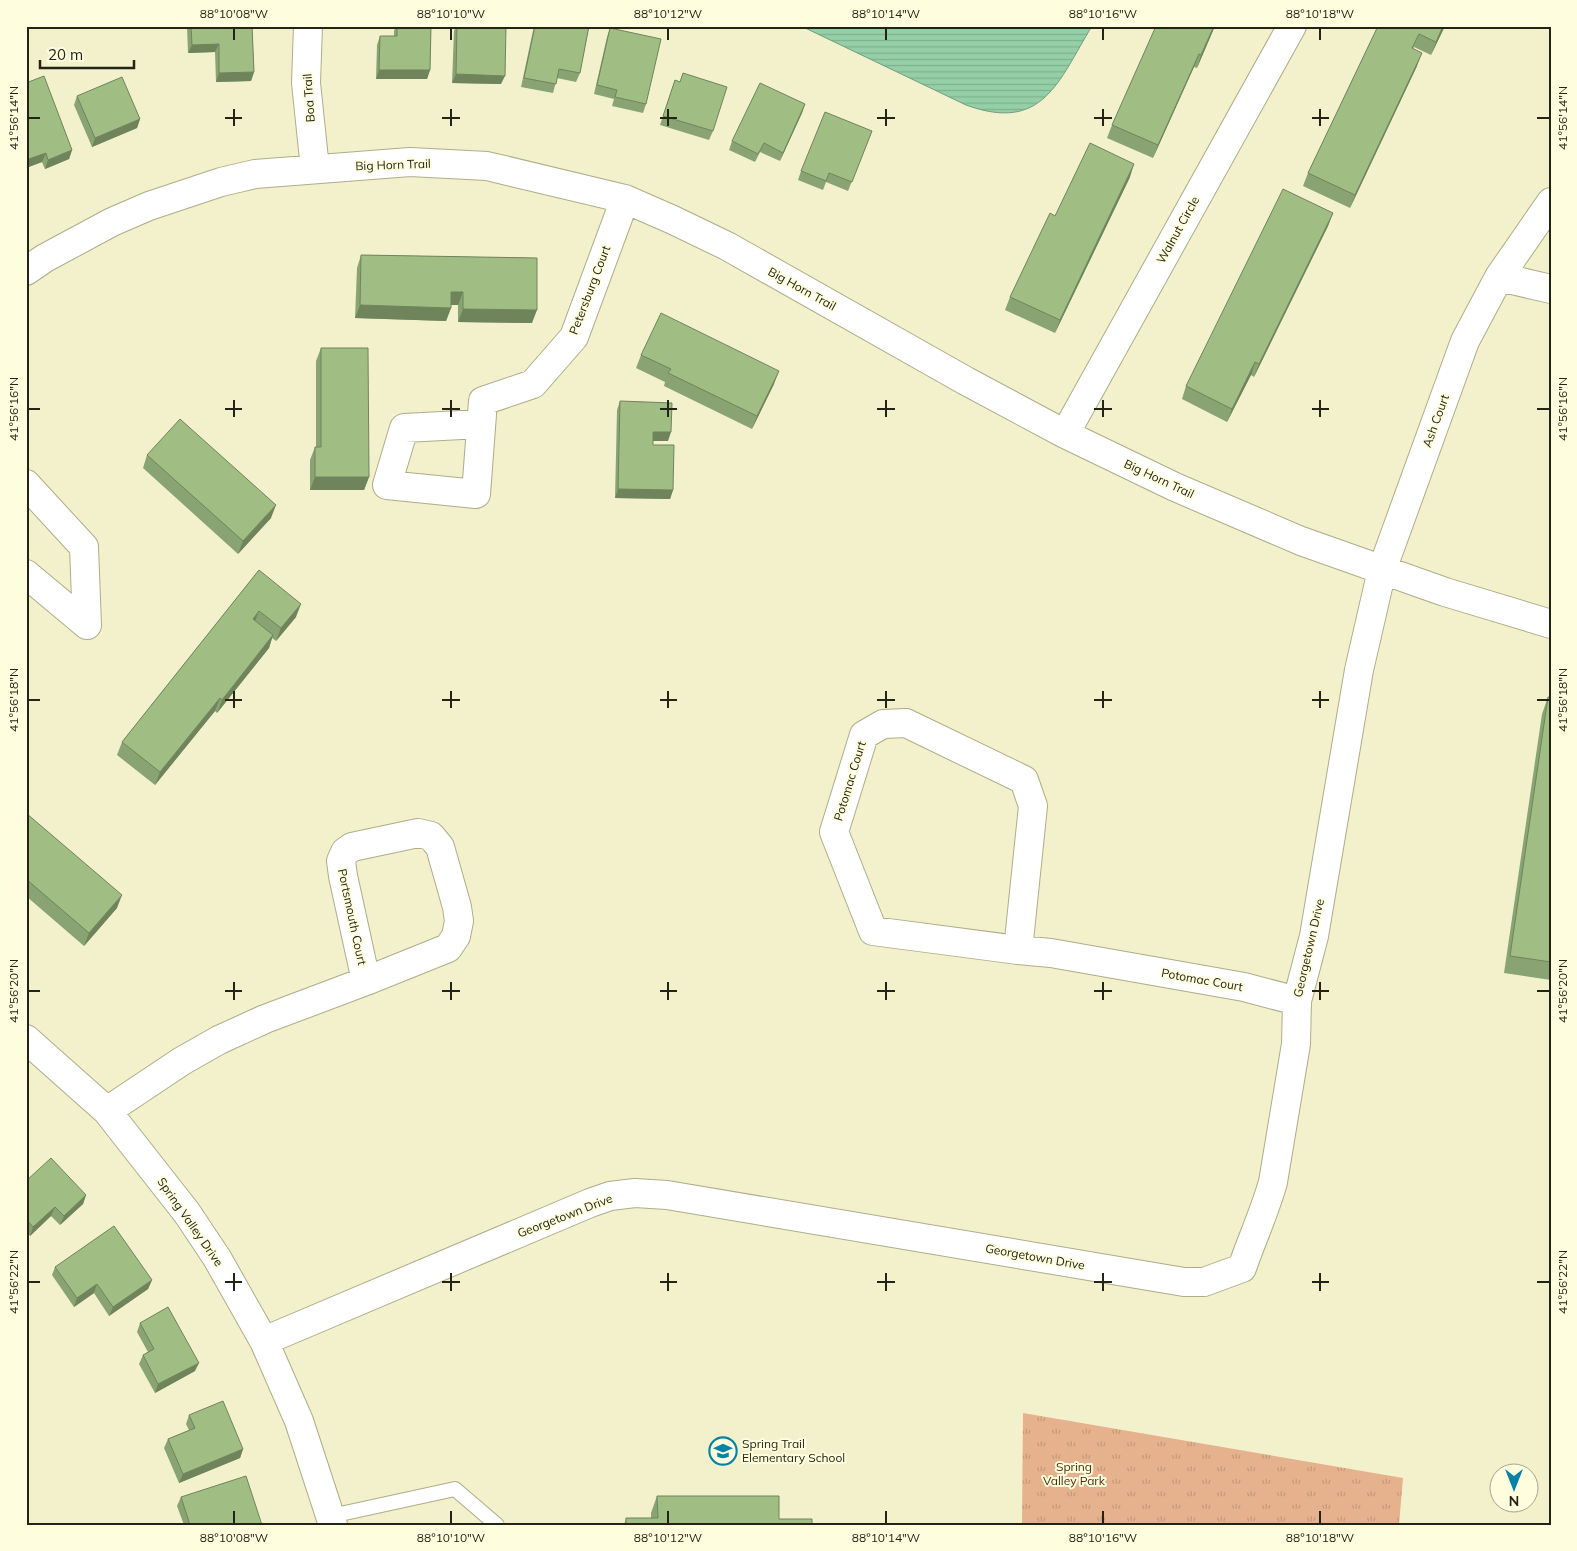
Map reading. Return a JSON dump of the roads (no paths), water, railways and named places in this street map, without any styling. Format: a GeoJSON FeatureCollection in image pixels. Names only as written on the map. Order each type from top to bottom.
{"type":"FeatureCollection","features":[{"type":"Feature","properties":{"kind":"street","name":"Boa Trail"},"geometry":{"type":"LineString","coordinates":[[308,26],[306,83],[315,169]]}},
{"type":"Feature","properties":{"kind":"street","name":"Walnut Circle"},"geometry":{"type":"LineString","coordinates":[[1065,434],[1292,26]]}},
{"type":"Feature","properties":{"kind":"street","name":"Big Horn Trail"},"geometry":{"type":"LineString","coordinates":[[26,271],[45,258],[112,222],[149,206],[221,182],[255,174],[410,162],[487,166],[625,199],[674,220],[727,246],[966,381],[1065,434],[1175,487],[1301,541],[1445,592],[1551,624]]}},
{"type":"Feature","properties":{"kind":"street","name":"Petersburg Court"},"geometry":{"type":"LineString","coordinates":[[481,424],[483,401],[533,384],[574,337],[625,199]]}},
{"type":"Feature","properties":{"kind":"street","name":"Ash Court"},"geometry":{"type":"LineString","coordinates":[[1382,570],[1465,341],[1499,277],[1551,202]]}},
{"type":"Feature","properties":{"kind":"street"},"geometry":{"type":"LineString","coordinates":[[1499,277],[1551,289]]}},
{"type":"Feature","properties":{"kind":"street"},"geometry":{"type":"LineString","coordinates":[[26,484],[84,546],[87,625],[26,574]]}},
{"type":"Feature","properties":{"kind":"street","name":"Georgetown Drive"},"geometry":{"type":"LineString","coordinates":[[264,1341],[590,1203],[610,1196],[635,1193],[667,1195],[1184,1282],[1204,1282],[1242,1268],[1273,1182],[1296,1044],[1297,1001],[1314,936],[1358,670],[1382,570]]}},
{"type":"Feature","properties":{"kind":"street","name":"Potomac Court"},"geometry":{"type":"LineString","coordinates":[[1018,950],[1033,806],[1024,780],[906,723],[883,724],[864,735],[834,832],[873,931],[1018,950],[1051,953],[1244,987],[1297,1001]]}},
{"type":"Feature","properties":{"kind":"street","name":"Portsmouth Court"},"geometry":{"type":"LineString","coordinates":[[107,1111],[182,1061],[219,1040],[265,1019],[366,982],[448,948],[456,936],[460,921],[440,847],[430,836],[418,833],[352,847],[343,856],[341,862],[343,876],[366,982]]}},
{"type":"Feature","properties":{"kind":"street","name":"Spring Valley Drive"},"geometry":{"type":"LineString","coordinates":[[26,1039],[107,1111],[187,1213],[217,1258],[264,1341],[300,1421],[332,1520]]}},
{"type":"Feature","properties":{"kind":"lane"},"geometry":{"type":"LineString","coordinates":[[332,1520],[455,1489],[497,1525]]}},
{"type":"Feature","properties":{"kind":"place","name":"Spring Trail Elementary School"},"geometry":{"type":"Point","coordinates":[723,1451]}},
{"type":"Feature","properties":{"kind":"park label","name":"Spring Valley Park"},"geometry":{"type":"Point","coordinates":[1074,1474]}}]}
